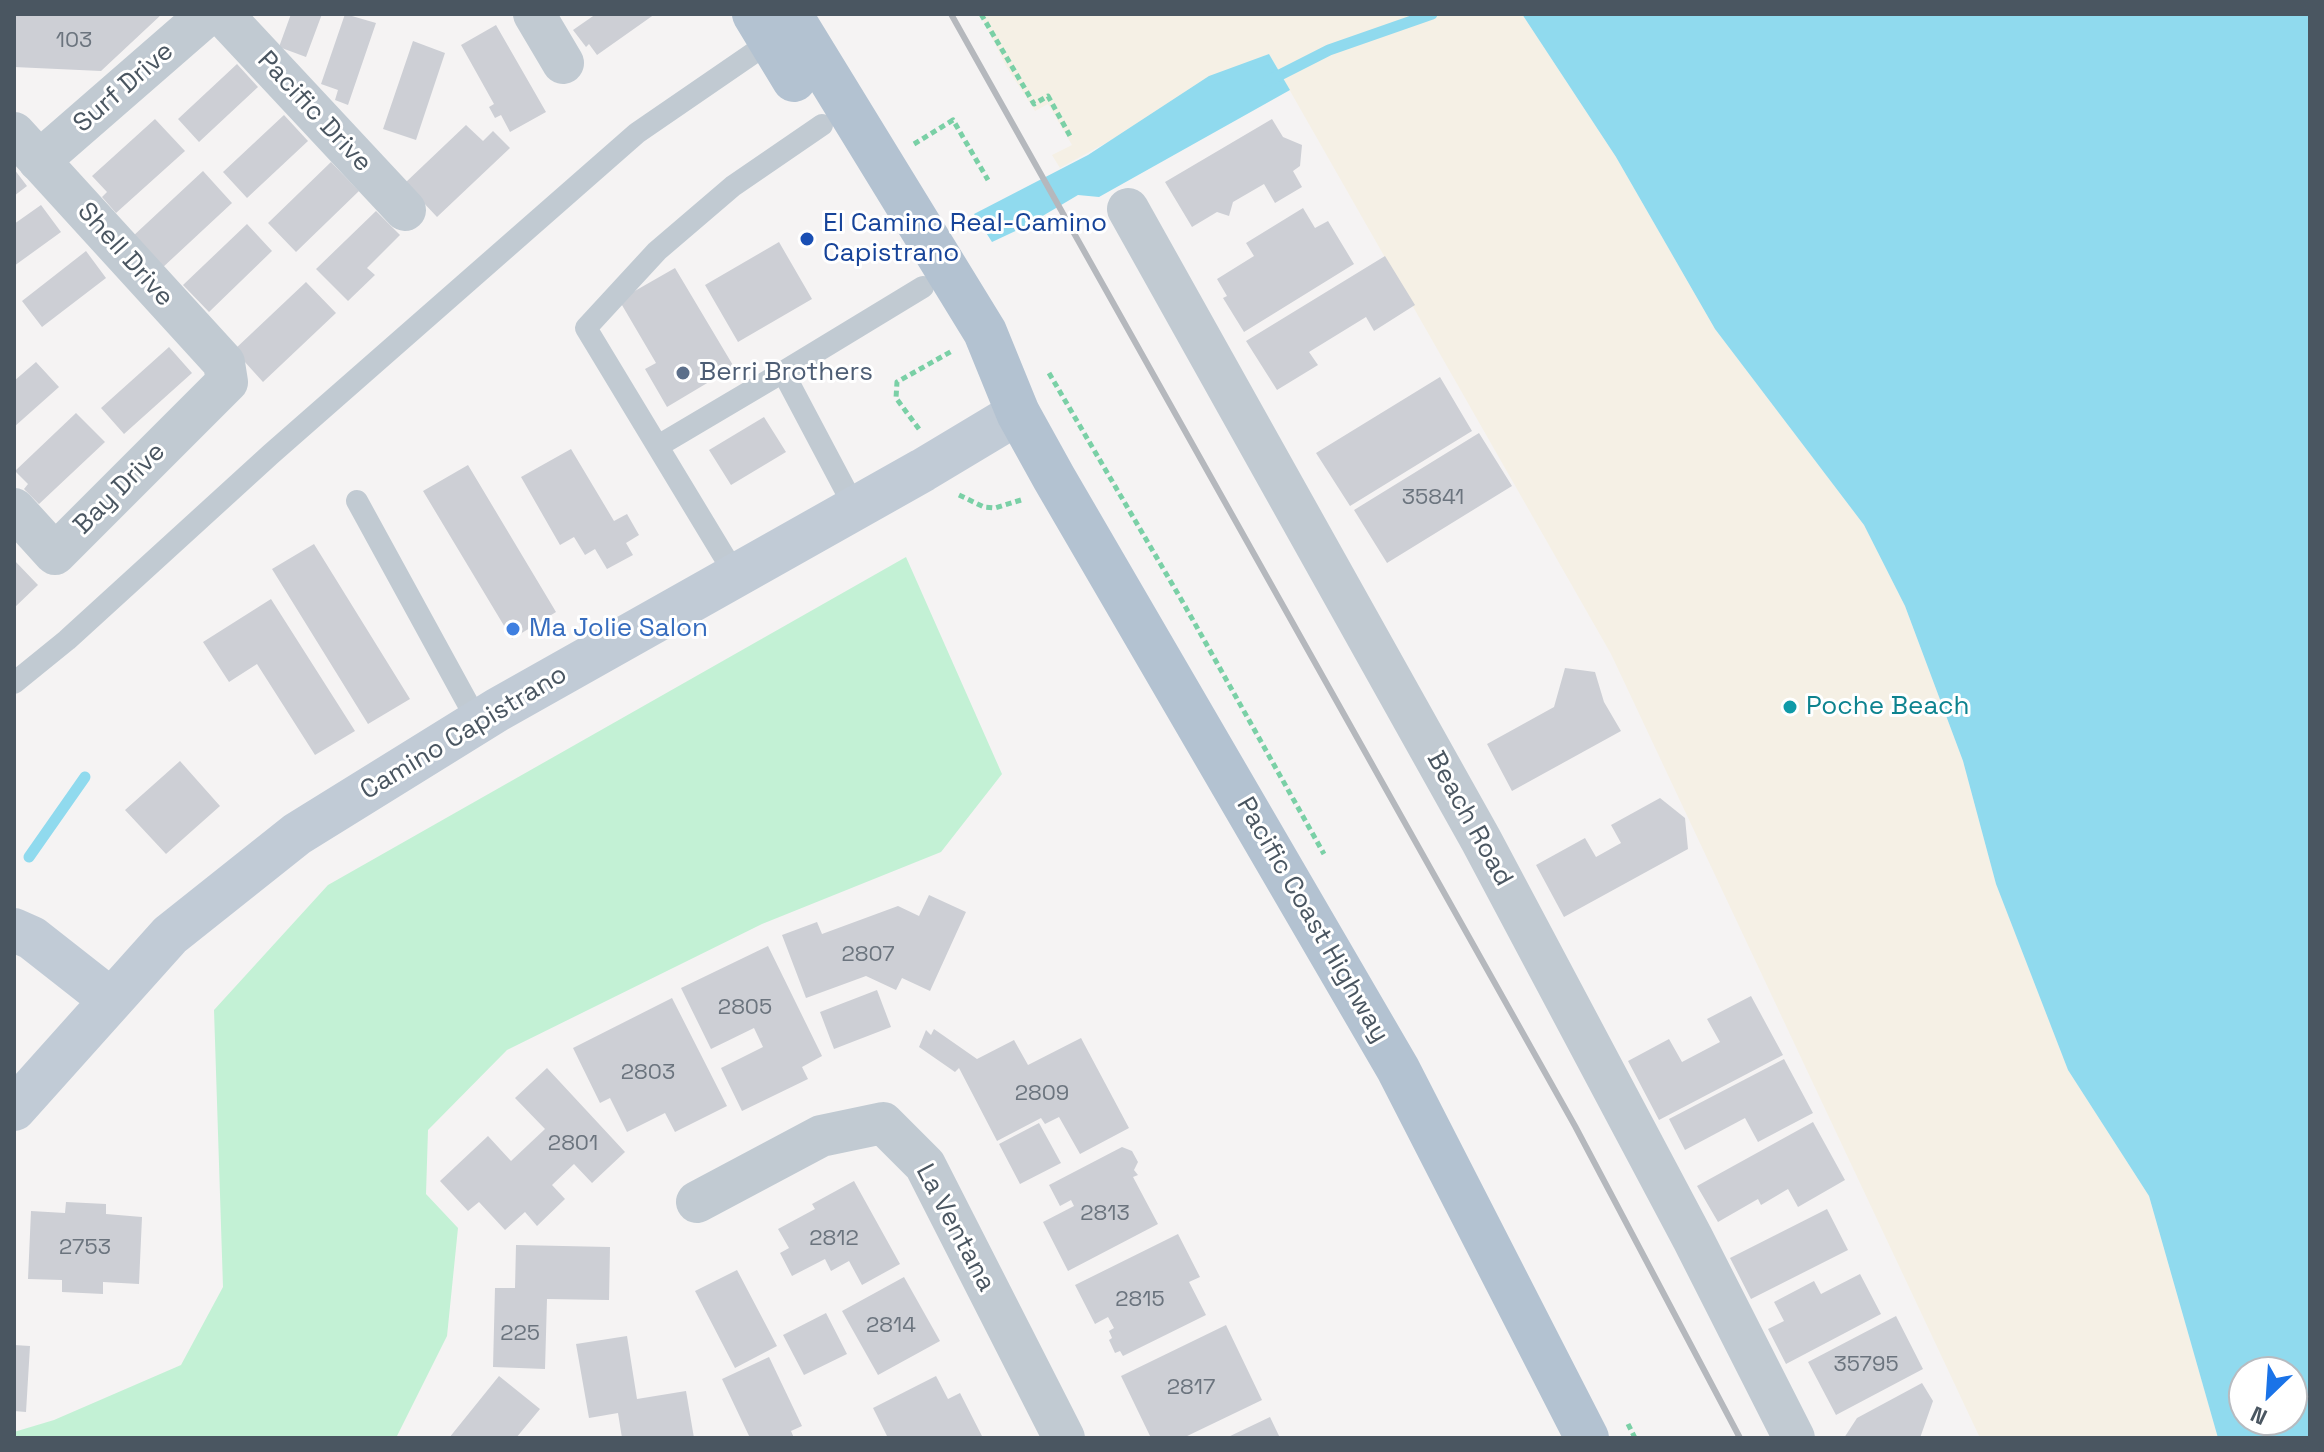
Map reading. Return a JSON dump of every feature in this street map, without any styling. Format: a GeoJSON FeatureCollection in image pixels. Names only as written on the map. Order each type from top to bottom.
{"type":"FeatureCollection","features":[{"type":"Feature","properties":{"kind":"main road"},"geometry":{"type":"LineString","coordinates":[[771,23],[822,125],[960,347],[1018,413]]}},
{"type":"Feature","properties":{"kind":"main road"},"geometry":{"type":"LineString","coordinates":[[771,23],[985,332],[1018,413]]}},
{"type":"Feature","properties":{"kind":"main road","name":"Camino Capistrano"},"geometry":{"type":"LineString","coordinates":[[14,1109],[170,935],[297,834],[478,722],[1018,413]]}},
{"type":"Feature","properties":{"kind":"main road","name":"Pacific Coast Highway"},"geometry":{"type":"LineString","coordinates":[[1018,413],[1398,1069],[1587,1438]]}},
{"type":"Feature","properties":{"kind":"main road"},"geometry":{"type":"LineString","coordinates":[[14,930],[32,938],[111,1000]]}},
{"type":"Feature","properties":{"kind":"street","name":"Surf Drive"},"geometry":{"type":"LineString","coordinates":[[27,147],[208,14]]}},
{"type":"Feature","properties":{"kind":"street","name":"Pacific Drive"},"geometry":{"type":"LineString","coordinates":[[222,14],[405,210]]}},
{"type":"Feature","properties":{"kind":"street"},"geometry":{"type":"LineString","coordinates":[[534,14],[563,63]]}},
{"type":"Feature","properties":{"kind":"street","name":"Shell Drive"},"geometry":{"type":"LineString","coordinates":[[27,147],[224,363],[227,382]]}},
{"type":"Feature","properties":{"kind":"street","name":"Beach Road"},"geometry":{"type":"LineString","coordinates":[[1128,209],[1481,840],[1686,1225],[1794,1438]]}},
{"type":"Feature","properties":{"kind":"street","name":"Bay Drive"},"geometry":{"type":"LineString","coordinates":[[14,509],[55,554],[227,382]]}},
{"type":"Feature","properties":{"kind":"street","name":"La Ventana"},"geometry":{"type":"LineString","coordinates":[[697,1202],[821,1136],[883,1123],[925,1165],[1064,1438]]}},
{"type":"Feature","properties":{"kind":"lane"},"geometry":{"type":"LineString","coordinates":[[14,683],[67,640],[283,444],[637,133],[771,23]]}},
{"type":"Feature","properties":{"kind":"lane"},"geometry":{"type":"LineString","coordinates":[[736,576],[586,328],[657,251],[733,186],[822,125]]}},
{"type":"Feature","properties":{"kind":"lane"},"geometry":{"type":"LineString","coordinates":[[658,446],[923,287]]}},
{"type":"Feature","properties":{"kind":"lane"},"geometry":{"type":"LineString","coordinates":[[783,372],[855,508]]}},
{"type":"Feature","properties":{"kind":"lane"},"geometry":{"type":"LineString","coordinates":[[357,501],[478,722]]}},
{"type":"Feature","properties":{"kind":"path"},"geometry":{"type":"LineString","coordinates":[[981,14],[1034,104],[1048,96],[1070,136]]}},
{"type":"Feature","properties":{"kind":"path"},"geometry":{"type":"LineString","coordinates":[[913,144],[953,120],[988,180]]}},
{"type":"Feature","properties":{"kind":"path"},"geometry":{"type":"LineString","coordinates":[[917,425],[896,398],[897,382],[927,363]]}},
{"type":"Feature","properties":{"kind":"path"},"geometry":{"type":"LineString","coordinates":[[1097,454],[1108,475]]}},
{"type":"Feature","properties":{"kind":"path"},"geometry":{"type":"LineString","coordinates":[[960,497],[995,508],[1020,501]]}},
{"type":"Feature","properties":{"kind":"green space"},"geometry":{"type":"Polygon","coordinates":[[[906,557],[1002,774],[941,852],[762,924],[507,1050],[428,1130],[426,1194],[458,1228],[447,1336],[396,1438],[14,1438],[14,1432],[54,1420],[181,1365],[223,1287],[214,1010],[328,885],[906,557]]]}},
{"type":"Feature","properties":{"kind":"sand","name":"Poche Beach"},"geometry":{"type":"Polygon","coordinates":[[[980,14],[1522,14],[1616,157],[1715,329],[1864,525],[1905,606],[1963,761],[1996,884],[2068,1070],[2149,1196],[2218,1438],[1980,1438],[1611,654],[1269,54],[1060,168],[1052,155],[1072,145],[1048,104],[1035,111],[1006,66],[980,14]]]}},
{"type":"Feature","properties":{"kind":"water"},"geometry":{"type":"Polygon","coordinates":[[[1522,14],[2310,14],[2310,1438],[2218,1438],[2149,1196],[2068,1070],[1996,884],[1963,761],[1905,606],[1864,525],[1715,329],[1616,157],[1522,14]]]}},
{"type":"Feature","properties":{"kind":"water"},"geometry":{"type":"Polygon","coordinates":[[[1269,54],[1290,90],[1099,197],[1078,195],[992,242],[974,214],[1088,155],[1209,76],[1269,54]]]}},
{"type":"Feature","properties":{"kind":"building"},"geometry":{"type":"Polygon","coordinates":[[[14,14],[162,14],[101,71],[14,67],[14,14]]]}},
{"type":"Feature","properties":{"kind":"building"},"geometry":{"type":"Polygon","coordinates":[[[291,14],[322,14],[306,57],[279,47],[291,14]]]}},
{"type":"Feature","properties":{"kind":"building"},"geometry":{"type":"Polygon","coordinates":[[[345,14],[376,23],[348,105],[335,100],[338,90],[321,84],[345,14]]]}},
{"type":"Feature","properties":{"kind":"building"},"geometry":{"type":"Polygon","coordinates":[[[596,14],[655,14],[597,55],[573,30],[596,14]]]}},
{"type":"Feature","properties":{"kind":"building"},"geometry":{"type":"Polygon","coordinates":[[[496,25],[546,112],[510,132],[501,115],[495,118],[489,107],[494,104],[461,45],[496,25]]]}},
{"type":"Feature","properties":{"kind":"building"},"geometry":{"type":"Polygon","coordinates":[[[413,41],[445,53],[416,140],[383,129],[413,41]]]}},
{"type":"Feature","properties":{"kind":"building"},"geometry":{"type":"Polygon","coordinates":[[[237,64],[258,87],[199,142],[178,119],[237,64]]]}},
{"type":"Feature","properties":{"kind":"building"},"geometry":{"type":"Polygon","coordinates":[[[284,115],[308,141],[247,198],[223,172],[284,115]]]}},
{"type":"Feature","properties":{"kind":"building"},"geometry":{"type":"Polygon","coordinates":[[[155,119],[185,151],[116,213],[102,197],[107,192],[92,176],[155,119]]]}},
{"type":"Feature","properties":{"kind":"building"},"geometry":{"type":"Polygon","coordinates":[[[1272,119],[1283,137],[1302,145],[1300,166],[1293,171],[1302,187],[1275,203],[1264,184],[1233,202],[1229,216],[1217,212],[1192,227],[1165,182],[1272,119]]]}},
{"type":"Feature","properties":{"kind":"building"},"geometry":{"type":"Polygon","coordinates":[[[466,125],[483,141],[493,131],[510,148],[437,217],[405,183],[466,125]]]}},
{"type":"Feature","properties":{"kind":"building"},"geometry":{"type":"Polygon","coordinates":[[[331,162],[359,191],[296,252],[268,223],[331,162]]]}},
{"type":"Feature","properties":{"kind":"building"},"geometry":{"type":"Polygon","coordinates":[[[14,169],[27,186],[14,196],[14,169]]]}},
{"type":"Feature","properties":{"kind":"building"},"geometry":{"type":"Polygon","coordinates":[[[203,171],[232,203],[161,269],[132,237],[203,171]]]}},
{"type":"Feature","properties":{"kind":"building"},"geometry":{"type":"Polygon","coordinates":[[[41,205],[61,232],[14,266],[14,224],[41,205]]]}},
{"type":"Feature","properties":{"kind":"building"},"geometry":{"type":"Polygon","coordinates":[[[1303,208],[1315,228],[1328,221],[1354,264],[1244,332],[1223,298],[1227,296],[1217,279],[1254,256],[1246,243],[1303,208]]]}},
{"type":"Feature","properties":{"kind":"building"},"geometry":{"type":"Polygon","coordinates":[[[376,211],[400,235],[367,268],[375,275],[348,301],[316,269],[376,211]]]}},
{"type":"Feature","properties":{"kind":"building"},"geometry":{"type":"Polygon","coordinates":[[[247,224],[272,251],[209,312],[183,285],[247,224]]]}},
{"type":"Feature","properties":{"kind":"building"},"geometry":{"type":"Polygon","coordinates":[[[779,242],[812,299],[738,342],[705,285],[779,242]]]}},
{"type":"Feature","properties":{"kind":"building"},"geometry":{"type":"Polygon","coordinates":[[[86,251],[106,278],[42,327],[22,301],[86,251]]]}},
{"type":"Feature","properties":{"kind":"building"},"geometry":{"type":"Polygon","coordinates":[[[1385,256],[1415,305],[1374,331],[1366,317],[1309,352],[1318,365],[1277,390],[1246,341],[1385,256]]]}},
{"type":"Feature","properties":{"kind":"building"},"geometry":{"type":"Polygon","coordinates":[[[675,268],[734,367],[667,407],[645,369],[656,363],[619,300],[675,268]]]}},
{"type":"Feature","properties":{"kind":"building"},"geometry":{"type":"Polygon","coordinates":[[[306,282],[336,313],[263,382],[234,350],[306,282]]]}},
{"type":"Feature","properties":{"kind":"building"},"geometry":{"type":"Polygon","coordinates":[[[169,347],[192,373],[124,434],[101,408],[169,347]]]}},
{"type":"Feature","properties":{"kind":"building"},"geometry":{"type":"Polygon","coordinates":[[[36,362],[59,387],[14,427],[14,381],[36,362]]]}},
{"type":"Feature","properties":{"kind":"building"},"geometry":{"type":"Polygon","coordinates":[[[1440,377],[1472,431],[1350,506],[1316,453],[1440,377]]]}},
{"type":"Feature","properties":{"kind":"building"},"geometry":{"type":"Polygon","coordinates":[[[76,413],[105,442],[39,504],[24,489],[28,484],[15,471],[76,413]]]}},
{"type":"Feature","properties":{"kind":"building"},"geometry":{"type":"Polygon","coordinates":[[[764,417],[786,452],[731,485],[709,450],[764,417]]]}},
{"type":"Feature","properties":{"kind":"building"},"geometry":{"type":"Polygon","coordinates":[[[1479,433],[1512,486],[1387,563],[1354,510],[1479,433]]]}},
{"type":"Feature","properties":{"kind":"building"},"geometry":{"type":"Polygon","coordinates":[[[571,449],[614,521],[627,514],[639,535],[626,543],[633,555],[607,569],[595,549],[585,555],[574,537],[560,545],[521,477],[571,449]]]}},
{"type":"Feature","properties":{"kind":"building"},"geometry":{"type":"Polygon","coordinates":[[[468,465],[556,612],[512,639],[423,491],[468,465]]]}},
{"type":"Feature","properties":{"kind":"building"},"geometry":{"type":"Polygon","coordinates":[[[314,544],[410,699],[368,724],[272,569],[314,544]]]}},
{"type":"Feature","properties":{"kind":"building"},"geometry":{"type":"Polygon","coordinates":[[[14,560],[38,585],[14,608],[14,560]]]}},
{"type":"Feature","properties":{"kind":"building"},"geometry":{"type":"Polygon","coordinates":[[[271,599],[355,731],[315,755],[257,664],[229,682],[203,642],[271,599]]]}},
{"type":"Feature","properties":{"kind":"building"},"geometry":{"type":"Polygon","coordinates":[[[1565,668],[1595,672],[1604,702],[1621,731],[1512,791],[1487,744],[1554,707],[1565,668]]]}},
{"type":"Feature","properties":{"kind":"building"},"geometry":{"type":"Polygon","coordinates":[[[180,761],[220,806],[166,854],[125,810],[180,761]]]}},
{"type":"Feature","properties":{"kind":"building"},"geometry":{"type":"Polygon","coordinates":[[[1660,798],[1685,818],[1688,849],[1564,917],[1536,865],[1585,838],[1596,857],[1621,843],[1611,825],[1660,798]]]}},
{"type":"Feature","properties":{"kind":"building"},"geometry":{"type":"Polygon","coordinates":[[[929,895],[966,912],[930,991],[902,978],[896,990],[866,976],[806,998],[782,935],[817,922],[822,934],[898,906],[919,916],[929,895]]]}},
{"type":"Feature","properties":{"kind":"building"},"geometry":{"type":"Polygon","coordinates":[[[768,946],[822,1056],[802,1067],[808,1079],[742,1111],[721,1068],[763,1047],[754,1028],[711,1049],[681,988],[768,946]]]}},
{"type":"Feature","properties":{"kind":"building"},"geometry":{"type":"Polygon","coordinates":[[[877,990],[891,1027],[834,1049],[820,1012],[877,990]]]}},
{"type":"Feature","properties":{"kind":"building"},"geometry":{"type":"Polygon","coordinates":[[[1751,996],[1783,1055],[1659,1120],[1628,1061],[1669,1039],[1682,1062],[1720,1042],[1707,1019],[1751,996]]]}},
{"type":"Feature","properties":{"kind":"building"},"geometry":{"type":"Polygon","coordinates":[[[672,998],[727,1106],[675,1132],[665,1113],[627,1132],[610,1098],[600,1103],[573,1048],[672,998]]]}},
{"type":"Feature","properties":{"kind":"building"},"geometry":{"type":"Polygon","coordinates":[[[934,1029],[977,1059],[1014,1040],[1028,1065],[1081,1038],[1129,1128],[1080,1154],[1059,1117],[1045,1124],[1041,1118],[997,1141],[959,1068],[955,1072],[919,1047],[926,1030],[931,1035],[934,1029]]]}},
{"type":"Feature","properties":{"kind":"building"},"geometry":{"type":"Polygon","coordinates":[[[1784,1059],[1813,1113],[1758,1142],[1745,1118],[1685,1150],[1669,1119],[1784,1059]]]}},
{"type":"Feature","properties":{"kind":"building"},"geometry":{"type":"Polygon","coordinates":[[[547,1068],[625,1152],[592,1183],[574,1164],[552,1185],[565,1199],[537,1226],[525,1212],[505,1230],[479,1202],[468,1211],[440,1181],[488,1136],[511,1161],[545,1129],[515,1098],[547,1068]]]}},
{"type":"Feature","properties":{"kind":"building"},"geometry":{"type":"Polygon","coordinates":[[[1813,1122],[1845,1180],[1798,1207],[1788,1189],[1761,1205],[1758,1199],[1718,1222],[1697,1186],[1813,1122]]]}},
{"type":"Feature","properties":{"kind":"building"},"geometry":{"type":"Polygon","coordinates":[[[1039,1123],[1061,1163],[1020,1184],[999,1144],[1039,1123]]]}},
{"type":"Feature","properties":{"kind":"building"},"geometry":{"type":"Polygon","coordinates":[[[1122,1147],[1132,1151],[1138,1162],[1134,1170],[1138,1175],[1133,1177],[1158,1224],[1068,1271],[1043,1222],[1074,1206],[1071,1200],[1060,1206],[1049,1185],[1122,1147]]]}},
{"type":"Feature","properties":{"kind":"building"},"geometry":{"type":"Polygon","coordinates":[[[854,1181],[900,1264],[862,1285],[849,1261],[831,1271],[825,1259],[792,1276],[780,1253],[789,1248],[778,1229],[815,1209],[812,1204],[854,1181]]]}},
{"type":"Feature","properties":{"kind":"building"},"geometry":{"type":"Polygon","coordinates":[[[66,1202],[106,1204],[106,1214],[142,1217],[139,1284],[103,1282],[103,1294],[62,1292],[62,1280],[28,1279],[31,1211],[65,1213],[66,1202]]]}},
{"type":"Feature","properties":{"kind":"building"},"geometry":{"type":"Polygon","coordinates":[[[1827,1209],[1848,1250],[1751,1299],[1730,1258],[1827,1209]]]}},
{"type":"Feature","properties":{"kind":"building"},"geometry":{"type":"Polygon","coordinates":[[[1178,1234],[1200,1277],[1189,1282],[1206,1315],[1123,1356],[1120,1351],[1115,1353],[1109,1340],[1112,1338],[1109,1331],[1114,1328],[1108,1317],[1095,1324],[1075,1285],[1178,1234]]]}},
{"type":"Feature","properties":{"kind":"building"},"geometry":{"type":"Polygon","coordinates":[[[516,1245],[610,1247],[609,1300],[547,1299],[545,1369],[493,1367],[495,1288],[515,1288],[516,1245]]]}},
{"type":"Feature","properties":{"kind":"building"},"geometry":{"type":"Polygon","coordinates":[[[737,1270],[777,1346],[735,1368],[695,1291],[737,1270]]]}},
{"type":"Feature","properties":{"kind":"building"},"geometry":{"type":"Polygon","coordinates":[[[1860,1274],[1881,1314],[1786,1364],[1768,1329],[1784,1321],[1774,1302],[1814,1281],[1821,1294],[1860,1274]]]}},
{"type":"Feature","properties":{"kind":"building"},"geometry":{"type":"Polygon","coordinates":[[[904,1277],[940,1341],[878,1375],[842,1311],[904,1277]]]}},
{"type":"Feature","properties":{"kind":"building"},"geometry":{"type":"Polygon","coordinates":[[[826,1313],[847,1354],[804,1375],[783,1335],[826,1313]]]}},
{"type":"Feature","properties":{"kind":"building"},"geometry":{"type":"Polygon","coordinates":[[[1896,1316],[1923,1369],[1836,1415],[1808,1362],[1896,1316]]]}},
{"type":"Feature","properties":{"kind":"building"},"geometry":{"type":"Polygon","coordinates":[[[1226,1325],[1262,1400],[1183,1438],[1151,1438],[1121,1376],[1226,1325]]]}},
{"type":"Feature","properties":{"kind":"building"},"geometry":{"type":"Polygon","coordinates":[[[627,1336],[637,1399],[686,1391],[694,1438],[622,1438],[618,1413],[589,1418],[576,1344],[627,1336]]]}},
{"type":"Feature","properties":{"kind":"building"},"geometry":{"type":"Polygon","coordinates":[[[14,1345],[30,1346],[26,1412],[14,1411],[14,1345]]]}},
{"type":"Feature","properties":{"kind":"building"},"geometry":{"type":"Polygon","coordinates":[[[769,1357],[802,1426],[791,1431],[794,1438],[750,1438],[722,1379],[769,1357]]]}},
{"type":"Feature","properties":{"kind":"building"},"geometry":{"type":"Polygon","coordinates":[[[499,1376],[540,1409],[516,1438],[449,1438],[499,1376]]]}},
{"type":"Feature","properties":{"kind":"building"},"geometry":{"type":"Polygon","coordinates":[[[936,1376],[948,1399],[960,1393],[983,1438],[888,1438],[873,1408],[936,1376]]]}},
{"type":"Feature","properties":{"kind":"building"},"geometry":{"type":"Polygon","coordinates":[[[1922,1383],[1933,1401],[1920,1438],[1844,1438],[1857,1418],[1922,1383]]]}},
{"type":"Feature","properties":{"kind":"building"},"geometry":{"type":"Polygon","coordinates":[[[1270,1417],[1280,1438],[1226,1438],[1270,1417]]]}},
{"type":"Feature","properties":{"kind":"waterway"},"geometry":{"type":"LineString","coordinates":[[1268,81],[1329,50],[1432,14]]}},
{"type":"Feature","properties":{"kind":"waterway"},"geometry":{"type":"LineString","coordinates":[[29,857],[85,777]]}},
{"type":"Feature","properties":{"kind":"railway"},"geometry":{"type":"LineString","coordinates":[[951,14],[1575,1126],[1740,1438]]}},
{"type":"Feature","properties":{"kind":"place","name":"El Camino Real-Camino Capistrano"},"geometry":{"type":"Point","coordinates":[807,239]}},
{"type":"Feature","properties":{"kind":"place","name":"Berri Brothers"},"geometry":{"type":"Point","coordinates":[683,373]}},
{"type":"Feature","properties":{"kind":"place","name":"Ma Jolie Salon"},"geometry":{"type":"Point","coordinates":[513,629]}},
{"type":"Feature","properties":{"kind":"place","name":"Poche Beach"},"geometry":{"type":"Point","coordinates":[1790,707]}}]}
